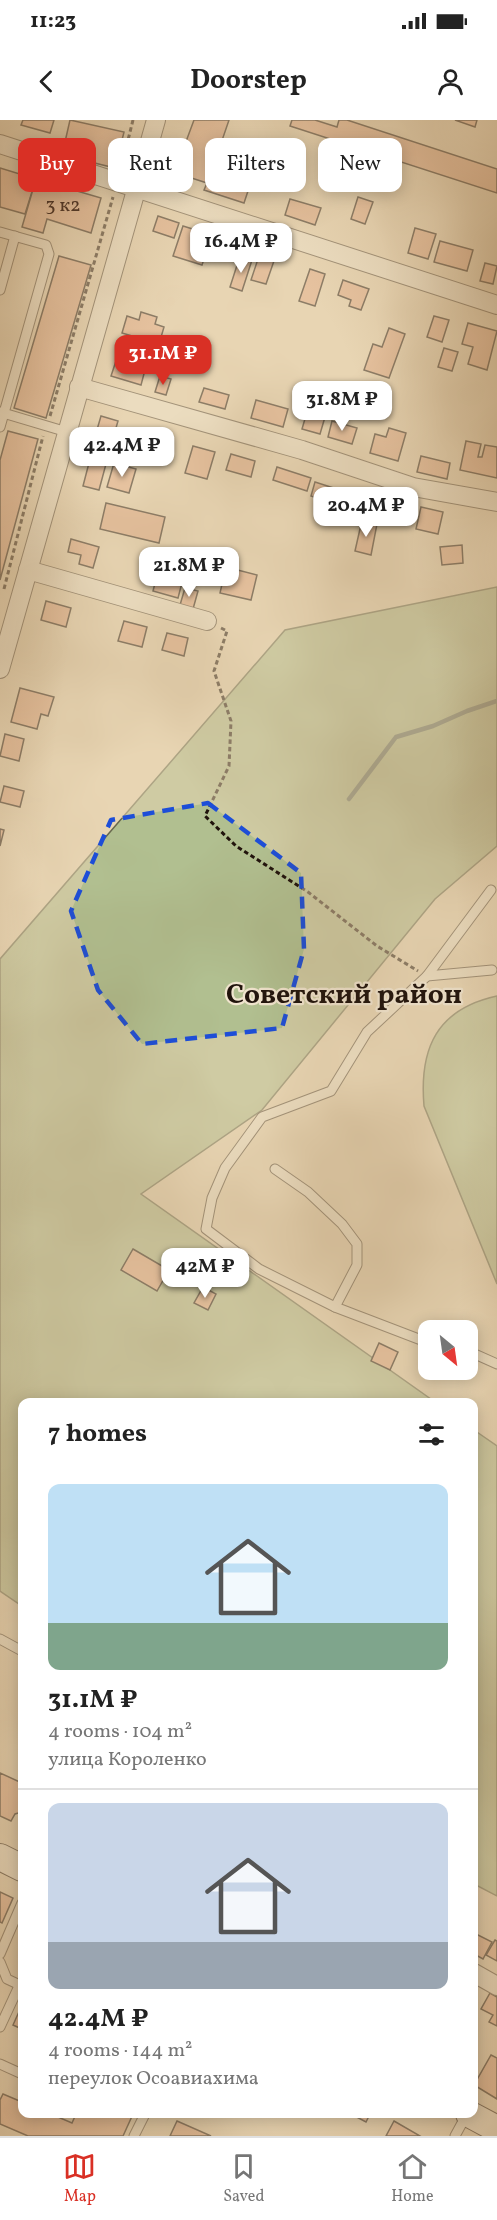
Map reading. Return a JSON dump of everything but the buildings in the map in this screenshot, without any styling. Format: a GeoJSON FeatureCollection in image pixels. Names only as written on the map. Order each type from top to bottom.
{"type":"FeatureCollection","features":[{"type":"Feature","properties":{"kind":"main road"},"geometry":{"type":"LineString","coordinates":[[0,1857],[18,1866]]}},
{"type":"Feature","properties":{"kind":"main road"},"geometry":{"type":"LineString","coordinates":[[476,2118],[497,2129]]}},
{"type":"Feature","properties":{"kind":"street"},"geometry":{"type":"LineString","coordinates":[[151,138],[156,120]]}},
{"type":"Feature","properties":{"kind":"street"},"geometry":{"type":"LineString","coordinates":[[0,144],[108,179]]}},
{"type":"Feature","properties":{"kind":"street"},"geometry":{"type":"LineString","coordinates":[[0,669],[135,192]]}},
{"type":"Feature","properties":{"kind":"street"},"geometry":{"type":"LineString","coordinates":[[148,192],[497,305]]}},
{"type":"Feature","properties":{"kind":"street"},"geometry":{"type":"LineString","coordinates":[[79,387],[302,450],[413,487],[497,502]]}},
{"type":"Feature","properties":{"kind":"street"},"geometry":{"type":"LineString","coordinates":[[28,570],[207,621]]}},
{"type":"Feature","properties":{"kind":"street"},"geometry":{"type":"LineString","coordinates":[[478,1975],[497,1986]]}},
{"type":"Feature","properties":{"kind":"lane"},"geometry":{"type":"LineString","coordinates":[[0,231],[46,245],[49,254],[2,413],[0,427]]}},
{"type":"Feature","properties":{"kind":"lane"},"geometry":{"type":"LineString","coordinates":[[0,290],[15,236]]}},
{"type":"Feature","properties":{"kind":"lane"},"geometry":{"type":"LineString","coordinates":[[2,413],[67,432]]}},
{"type":"Feature","properties":{"kind":"lane"},"geometry":{"type":"LineString","coordinates":[[418,1339],[335,1307],[260,1269],[206,1229],[213,1198],[225,1168],[262,1117],[331,1091],[367,1032],[427,976],[491,890]]}},
{"type":"Feature","properties":{"kind":"lane"},"geometry":{"type":"LineString","coordinates":[[427,976],[492,970]]}},
{"type":"Feature","properties":{"kind":"lane"},"geometry":{"type":"LineString","coordinates":[[275,1169],[308,1192],[342,1224],[357,1244],[357,1265],[335,1307]]}},
{"type":"Feature","properties":{"kind":"lane"},"geometry":{"type":"LineString","coordinates":[[478,1355],[497,1364]]}},
{"type":"Feature","properties":{"kind":"lane"},"geometry":{"type":"LineString","coordinates":[[0,1639],[18,1649]]}},
{"type":"Feature","properties":{"kind":"lane"},"geometry":{"type":"LineString","coordinates":[[0,1954],[4,1933],[18,1910]]}},
{"type":"Feature","properties":{"kind":"lane"},"geometry":{"type":"LineString","coordinates":[[0,1962],[7,1979],[18,1984]]}},
{"type":"Feature","properties":{"kind":"lane"},"geometry":{"type":"LineString","coordinates":[[0,2027],[18,1991]]}},
{"type":"Feature","properties":{"kind":"lane"},"geometry":{"type":"LineString","coordinates":[[0,2064],[18,2072]]}},
{"type":"Feature","properties":{"kind":"lane"},"geometry":{"type":"LineString","coordinates":[[134,2136],[143,2118]]}},
{"type":"Feature","properties":{"kind":"lane"},"geometry":{"type":"LineString","coordinates":[[455,2136],[466,2118]]}},
{"type":"Feature","properties":{"kind":"path"},"geometry":{"type":"LineString","coordinates":[[129,138],[134,120]]}},
{"type":"Feature","properties":{"kind":"path"},"geometry":{"type":"LineString","coordinates":[[2,599],[40,443],[47,426],[115,192]]}},
{"type":"Feature","properties":{"kind":"path"},"geometry":{"type":"LineString","coordinates":[[207,621],[227,631],[214,671],[231,721],[229,766],[205,816],[236,846],[308,892],[377,946],[427,976]]}},
{"type":"Feature","properties":{"kind":"highlighted area"},"geometry":{"type":"Polygon","coordinates":[[[208,803],[301,873],[304,949],[282,1028],[142,1044],[98,990],[71,911],[111,820],[208,803]]]}},
{"type":"Feature","properties":{"kind":"green space"},"geometry":{"type":"Polygon","coordinates":[[[497,587],[497,846],[435,899],[262,1110],[141,1194],[429,1398],[18,1398],[18,1603],[0,1591],[0,959],[285,630],[497,587]]]}},
{"type":"Feature","properties":{"kind":"green space"},"geometry":{"type":"Polygon","coordinates":[[[497,996],[497,1284],[424,1106],[423,1085],[429,1049],[436,1034],[446,1021],[476,1002],[497,996]]]}},
{"type":"Feature","properties":{"kind":"green space"},"geometry":{"type":"Polygon","coordinates":[[[478,1433],[497,1446],[497,1896],[478,1886],[478,1433]]]}},
{"type":"Feature","properties":{"kind":"waterway"},"geometry":{"type":"LineString","coordinates":[[349,799],[396,737],[433,726],[497,701]]}},
{"type":"Feature","properties":{"kind":"district","name":"Советский район"},"geometry":{"type":"Point","coordinates":[344,995]}}]}
